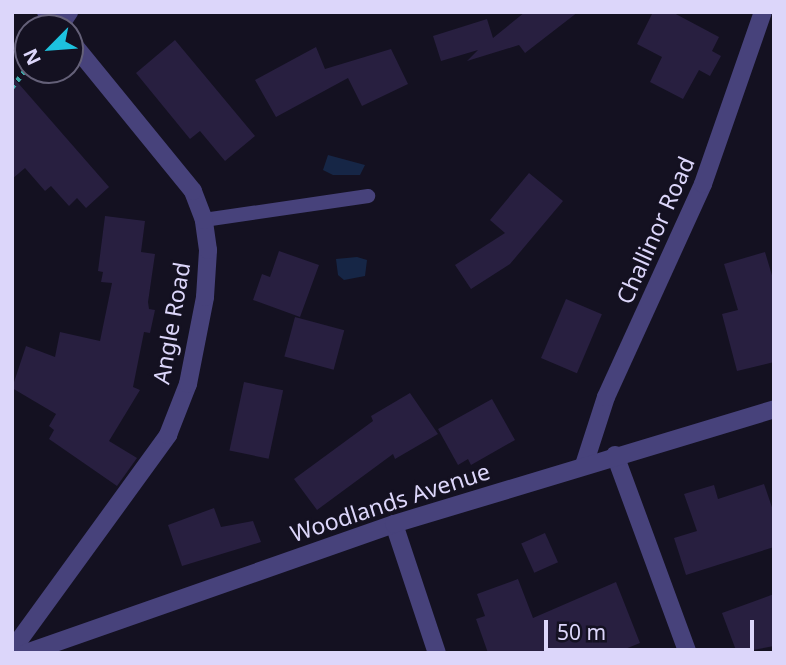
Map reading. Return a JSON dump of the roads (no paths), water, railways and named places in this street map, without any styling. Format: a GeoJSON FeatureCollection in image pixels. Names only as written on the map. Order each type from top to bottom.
{"type":"FeatureCollection","features":[{"type":"Feature","properties":{"kind":"street","name":"Challinor Road"},"geometry":{"type":"LineString","coordinates":[[584,465],[606,397],[703,184],[763,12]]}},
{"type":"Feature","properties":{"kind":"street","name":"Angle Road"},"geometry":{"type":"LineString","coordinates":[[12,650],[168,435],[188,384],[205,297],[204,220],[193,191],[84,51]]}},
{"type":"Feature","properties":{"kind":"street","name":"Woodlands Avenue"},"geometry":{"type":"LineString","coordinates":[[26,653],[394,524],[774,409]]}},
{"type":"Feature","properties":{"kind":"street"},"geometry":{"type":"LineString","coordinates":[[615,455],[688,653]]}},
{"type":"Feature","properties":{"kind":"street"},"geometry":{"type":"LineString","coordinates":[[394,524],[437,653]]}},
{"type":"Feature","properties":{"kind":"lane"},"geometry":{"type":"LineString","coordinates":[[204,220],[368,196]]}},
{"type":"Feature","properties":{"kind":"water"},"geometry":{"type":"Polygon","coordinates":[[[328,155],[365,165],[360,175],[333,175],[323,170],[328,155]]]}},
{"type":"Feature","properties":{"kind":"water"},"geometry":{"type":"Polygon","coordinates":[[[357,257],[367,260],[365,276],[344,280],[338,275],[336,259],[357,257]]]}}]}
